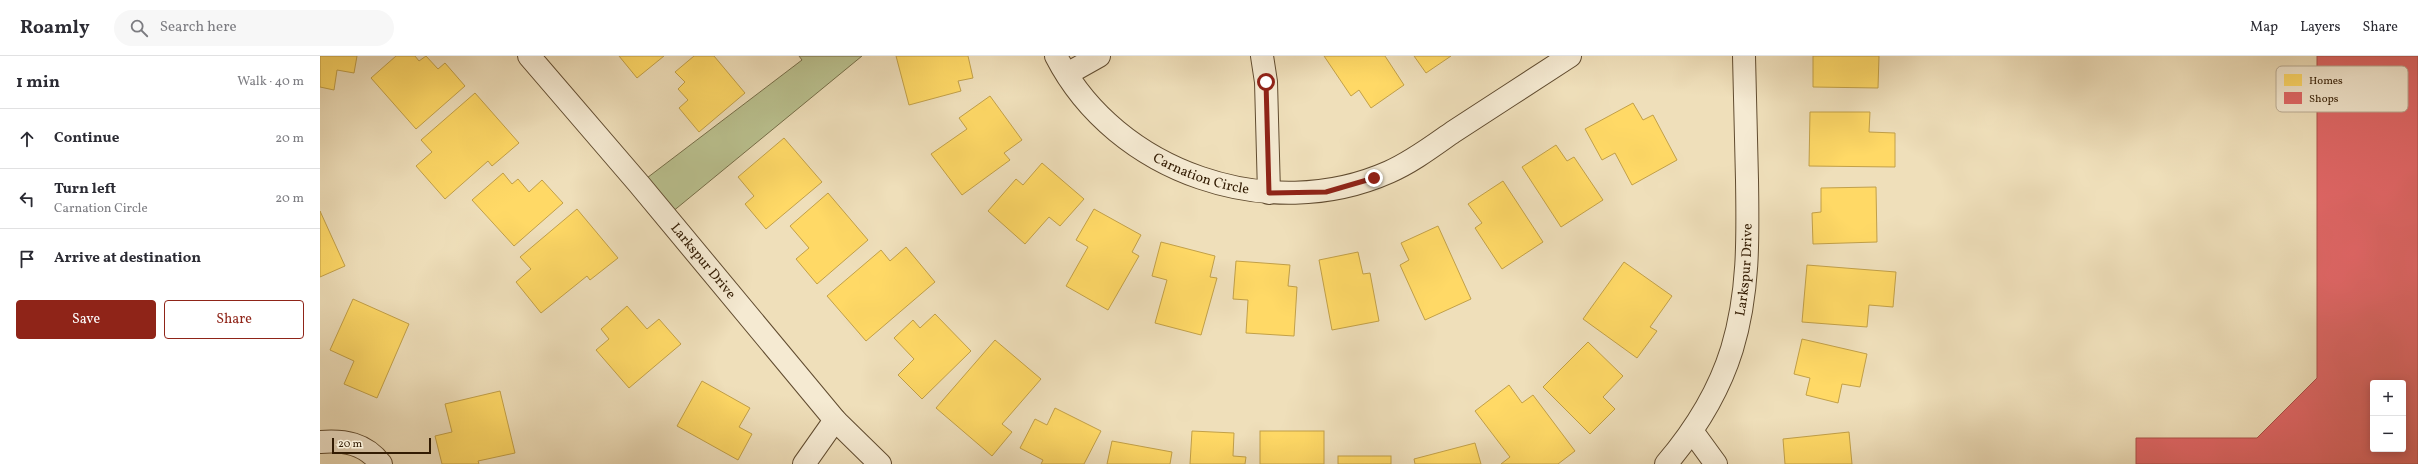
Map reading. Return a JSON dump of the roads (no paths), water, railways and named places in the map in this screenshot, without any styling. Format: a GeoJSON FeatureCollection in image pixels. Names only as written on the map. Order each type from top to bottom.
{"type":"FeatureCollection","features":[{"type":"Feature","properties":{"kind":"street","name":"Larkspur Drive"},"geometry":{"type":"LineString","coordinates":[[530,56],[650,196],[835,420],[880,464]]}},
{"type":"Feature","properties":{"kind":"street"},"geometry":{"type":"LineString","coordinates":[[1061,65],[1099,56]]}},
{"type":"Feature","properties":{"kind":"street"},"geometry":{"type":"LineString","coordinates":[[1262,56],[1266,82],[1269,193]]}},
{"type":"Feature","properties":{"kind":"street","name":"Carnation Circle"},"geometry":{"type":"LineString","coordinates":[[1061,65],[1103,118],[1140,148],[1161,161],[1204,180],[1240,189],[1269,193],[1326,192],[1358,184],[1390,172],[1570,56]]}},
{"type":"Feature","properties":{"kind":"street","name":"Larkspur Drive"},"geometry":{"type":"LineString","coordinates":[[1666,464],[1692,431],[1712,398],[1730,355],[1746,287],[1748,237],[1744,56]]}},
{"type":"Feature","properties":{"kind":"street"},"geometry":{"type":"LineString","coordinates":[[804,464],[835,420]]}},
{"type":"Feature","properties":{"kind":"street"},"geometry":{"type":"LineString","coordinates":[[1692,431],[1716,464]]}},
{"type":"Feature","properties":{"kind":"street"},"geometry":{"type":"LineString","coordinates":[[320,442],[336,441],[357,445],[367,449],[380,464]]}}]}
